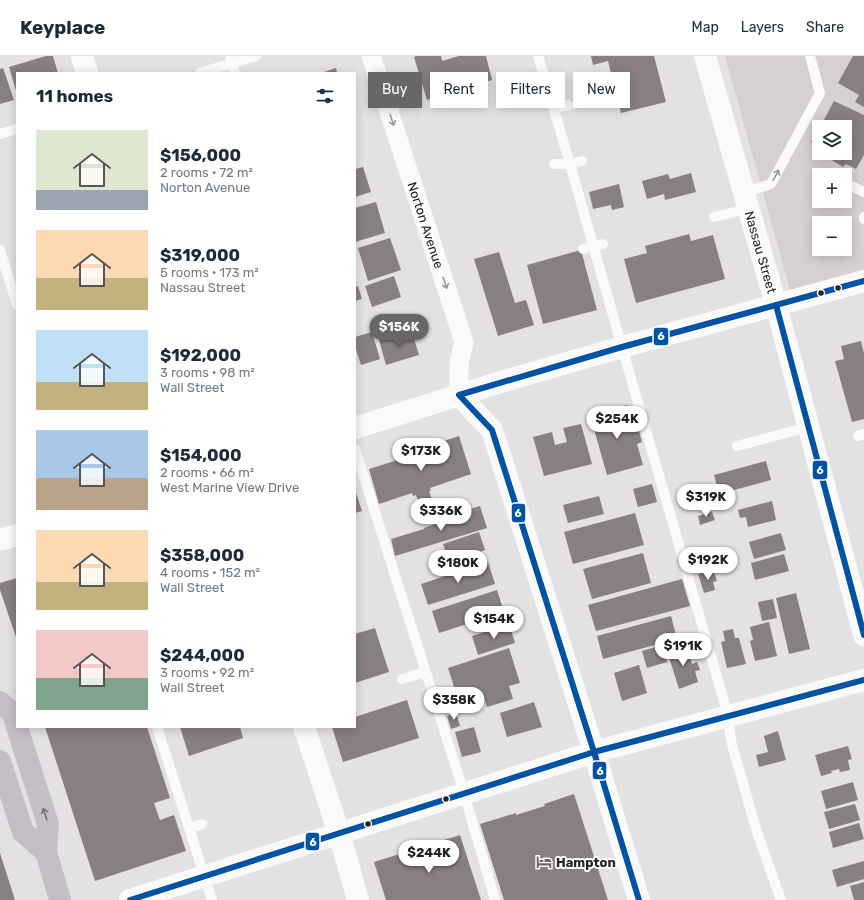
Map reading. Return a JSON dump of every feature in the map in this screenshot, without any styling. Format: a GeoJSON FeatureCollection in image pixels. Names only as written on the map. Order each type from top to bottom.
{"type":"FeatureCollection","features":[{"type":"Feature","properties":{"kind":"main road"},"geometry":{"type":"LineString","coordinates":[[0,702],[13,714],[16,724]]}},
{"type":"Feature","properties":{"kind":"main road"},"geometry":{"type":"LineString","coordinates":[[17,728],[48,824],[46,852],[60,900]]}},
{"type":"Feature","properties":{"kind":"main road"},"geometry":{"type":"LineString","coordinates":[[0,760],[5,797],[23,832],[46,852]]}},
{"type":"Feature","properties":{"kind":"street"},"geometry":{"type":"LineString","coordinates":[[82,56],[87,72]]}},
{"type":"Feature","properties":{"kind":"street","name":"Norton Avenue"},"geometry":{"type":"LineString","coordinates":[[371,56],[464,342],[459,363],[459,395]]}},
{"type":"Feature","properties":{"kind":"street","name":"Nassau Street"},"geometry":{"type":"LineString","coordinates":[[705,56],[776,305],[864,635]]}},
{"type":"Feature","properties":{"kind":"street"},"geometry":{"type":"LineString","coordinates":[[356,428],[459,395],[622,347],[864,281]]}},
{"type":"Feature","properties":{"kind":"street"},"geometry":{"type":"LineString","coordinates":[[459,395],[492,430],[594,752],[638,900]]}},
{"type":"Feature","properties":{"kind":"street"},"geometry":{"type":"LineString","coordinates":[[0,540],[16,535]]}},
{"type":"Feature","properties":{"kind":"street"},"geometry":{"type":"LineString","coordinates":[[130,900],[594,752],[864,680]]}},
{"type":"Feature","properties":{"kind":"street"},"geometry":{"type":"LineString","coordinates":[[304,728],[339,833],[358,900]]}},
{"type":"Feature","properties":{"kind":"lane"},"geometry":{"type":"LineString","coordinates":[[204,72],[256,56]]}},
{"type":"Feature","properties":{"kind":"lane"},"geometry":{"type":"LineString","coordinates":[[538,56],[543,72]]}},
{"type":"Feature","properties":{"kind":"lane"},"geometry":{"type":"LineString","coordinates":[[714,218],[746,201],[771,184],[820,93],[810,56]]}},
{"type":"Feature","properties":{"kind":"lane"},"geometry":{"type":"LineString","coordinates":[[554,108],[570,164],[598,245],[622,347],[728,716],[731,741],[735,756],[757,832],[781,900]]}},
{"type":"Feature","properties":{"kind":"lane"},"geometry":{"type":"LineString","coordinates":[[0,134],[16,129]]}},
{"type":"Feature","properties":{"kind":"lane"},"geometry":{"type":"LineString","coordinates":[[554,164],[570,164],[582,161]]}},
{"type":"Feature","properties":{"kind":"lane"},"geometry":{"type":"LineString","coordinates":[[852,186],[864,192]]}},
{"type":"Feature","properties":{"kind":"lane"},"geometry":{"type":"LineString","coordinates":[[583,249],[598,245]]}},
{"type":"Feature","properties":{"kind":"lane"},"geometry":{"type":"LineString","coordinates":[[0,250],[16,302]]}},
{"type":"Feature","properties":{"kind":"lane"},"geometry":{"type":"LineString","coordinates":[[737,446],[808,428]]}},
{"type":"Feature","properties":{"kind":"lane"},"geometry":{"type":"LineString","coordinates":[[356,452],[464,793],[495,900]]}},
{"type":"Feature","properties":{"kind":"lane"},"geometry":{"type":"LineString","coordinates":[[402,679],[425,672]]}},
{"type":"Feature","properties":{"kind":"lane"},"geometry":{"type":"LineString","coordinates":[[157,728],[212,900]]}},
{"type":"Feature","properties":{"kind":"lane"},"geometry":{"type":"LineString","coordinates":[[175,783],[185,780]]}},
{"type":"Feature","properties":{"kind":"lane"},"geometry":{"type":"LineString","coordinates":[[190,828],[202,824]]}},
{"type":"Feature","properties":{"kind":"shaded area"},"geometry":{"type":"Polygon","coordinates":[[[725,56],[864,56],[864,269],[790,290],[725,56]]]}},
{"type":"Feature","properties":{"kind":"building"},"geometry":{"type":"Polygon","coordinates":[[[46,56],[53,56],[58,72],[16,72],[16,91],[9,67],[46,56]]]}},
{"type":"Feature","properties":{"kind":"building"},"geometry":{"type":"Polygon","coordinates":[[[441,56],[442,61],[459,56],[486,56],[492,80],[488,81],[488,72],[430,72],[430,99],[427,100],[422,83],[422,72],[419,72],[414,57],[441,56]]]}},
{"type":"Feature","properties":{"kind":"building"},"geometry":{"type":"Polygon","coordinates":[[[591,56],[654,56],[666,102],[621,113],[620,108],[630,108],[630,72],[611,72],[608,61],[593,65],[591,56]]]}},
{"type":"Feature","properties":{"kind":"building"},"geometry":{"type":"Polygon","coordinates":[[[853,56],[864,56],[864,107],[855,102],[859,95],[838,83],[853,56]]]}},
{"type":"Feature","properties":{"kind":"building"},"geometry":{"type":"Polygon","coordinates":[[[3,68],[14,100],[0,104],[0,69],[3,68]]]}},
{"type":"Feature","properties":{"kind":"building"},"geometry":{"type":"Polygon","coordinates":[[[336,68],[337,72],[324,72],[336,68]]]}},
{"type":"Feature","properties":{"kind":"building"},"geometry":{"type":"Polygon","coordinates":[[[834,101],[864,115],[864,155],[856,169],[846,164],[843,167],[832,160],[852,160],[852,120],[824,120],[834,101]]]}},
{"type":"Feature","properties":{"kind":"building"},"geometry":{"type":"Polygon","coordinates":[[[363,167],[371,192],[356,197],[356,169],[363,167]]]}},
{"type":"Feature","properties":{"kind":"building"},"geometry":{"type":"Polygon","coordinates":[[[691,173],[696,192],[665,200],[664,194],[647,199],[642,181],[668,174],[670,179],[691,173]]]}},
{"type":"Feature","properties":{"kind":"building"},"geometry":{"type":"Polygon","coordinates":[[[619,184],[624,207],[612,210],[611,205],[593,209],[589,192],[619,184]]]}},
{"type":"Feature","properties":{"kind":"building"},"geometry":{"type":"Polygon","coordinates":[[[376,202],[385,233],[356,242],[356,208],[376,202]]]}},
{"type":"Feature","properties":{"kind":"building"},"geometry":{"type":"Polygon","coordinates":[[[689,234],[691,241],[713,235],[725,279],[636,303],[624,259],[647,253],[645,246],[689,234]]]}},
{"type":"Feature","properties":{"kind":"building"},"geometry":{"type":"Polygon","coordinates":[[[390,238],[401,270],[368,281],[358,248],[390,238]]]}},
{"type":"Feature","properties":{"kind":"building"},"geometry":{"type":"Polygon","coordinates":[[[581,250],[597,310],[543,324],[527,265],[581,250]]]}},
{"type":"Feature","properties":{"kind":"building"},"geometry":{"type":"Polygon","coordinates":[[[499,252],[515,303],[526,300],[534,325],[498,336],[474,259],[499,252]]]}},
{"type":"Feature","properties":{"kind":"building"},"geometry":{"type":"Polygon","coordinates":[[[394,276],[401,297],[372,307],[365,286],[394,276]]]}},
{"type":"Feature","properties":{"kind":"building"},"geometry":{"type":"Polygon","coordinates":[[[358,286],[362,299],[356,301],[356,287],[358,286]]]}},
{"type":"Feature","properties":{"kind":"building"},"geometry":{"type":"Polygon","coordinates":[[[372,332],[380,359],[361,365],[356,349],[356,337],[372,332]]]}},
{"type":"Feature","properties":{"kind":"building"},"geometry":{"type":"Polygon","coordinates":[[[412,332],[419,355],[386,365],[379,340],[390,336],[391,339],[412,332]]]}},
{"type":"Feature","properties":{"kind":"building"},"geometry":{"type":"Polygon","coordinates":[[[861,341],[864,353],[864,419],[852,422],[835,361],[844,359],[841,346],[861,341]]]}},
{"type":"Feature","properties":{"kind":"building"},"geometry":{"type":"Polygon","coordinates":[[[627,405],[633,426],[637,424],[642,442],[637,444],[643,465],[607,475],[590,415],[627,405]]]}},
{"type":"Feature","properties":{"kind":"building"},"geometry":{"type":"Polygon","coordinates":[[[581,424],[592,464],[544,476],[533,437],[552,432],[555,445],[567,442],[563,428],[581,424]]]}},
{"type":"Feature","properties":{"kind":"building"},"geometry":{"type":"Polygon","coordinates":[[[459,436],[471,474],[430,488],[431,491],[429,491],[434,506],[421,510],[416,495],[413,496],[412,493],[379,504],[369,469],[401,459],[400,455],[459,436]]]}},
{"type":"Feature","properties":{"kind":"building"},"geometry":{"type":"Polygon","coordinates":[[[766,461],[771,480],[719,494],[714,475],[766,461]]]}},
{"type":"Feature","properties":{"kind":"building"},"geometry":{"type":"Polygon","coordinates":[[[652,484],[657,502],[638,507],[633,489],[652,484]]]}},
{"type":"Feature","properties":{"kind":"building"},"geometry":{"type":"Polygon","coordinates":[[[356,493],[362,511],[356,513],[356,493]]]}},
{"type":"Feature","properties":{"kind":"building"},"geometry":{"type":"Polygon","coordinates":[[[599,496],[604,514],[568,523],[563,505],[599,496]]]}},
{"type":"Feature","properties":{"kind":"building"},"geometry":{"type":"Polygon","coordinates":[[[772,501],[776,520],[748,527],[746,517],[740,518],[738,510],[772,501]]]}},
{"type":"Feature","properties":{"kind":"building"},"geometry":{"type":"Polygon","coordinates":[[[480,506],[487,528],[395,556],[391,539],[424,529],[458,516],[457,513],[480,506]]]}},
{"type":"Feature","properties":{"kind":"building"},"geometry":{"type":"Polygon","coordinates":[[[712,512],[715,520],[700,525],[698,516],[712,512]]]}},
{"type":"Feature","properties":{"kind":"building"},"geometry":{"type":"Polygon","coordinates":[[[635,513],[644,545],[573,564],[564,532],[635,513]]]}},
{"type":"Feature","properties":{"kind":"building"},"geometry":{"type":"Polygon","coordinates":[[[479,532],[485,550],[449,562],[443,544],[479,532]]]}},
{"type":"Feature","properties":{"kind":"building"},"geometry":{"type":"Polygon","coordinates":[[[781,533],[786,550],[754,559],[749,542],[781,533]]]}},
{"type":"Feature","properties":{"kind":"building"},"geometry":{"type":"Polygon","coordinates":[[[643,553],[651,583],[592,599],[583,569],[643,553]]]}},
{"type":"Feature","properties":{"kind":"building"},"geometry":{"type":"Polygon","coordinates":[[[784,554],[789,571],[755,580],[751,563],[784,554]]]}},
{"type":"Feature","properties":{"kind":"building"},"geometry":{"type":"Polygon","coordinates":[[[488,562],[495,584],[428,605],[421,584],[488,562]]]}},
{"type":"Feature","properties":{"kind":"building"},"geometry":{"type":"Polygon","coordinates":[[[713,570],[717,581],[713,582],[715,590],[704,593],[698,574],[713,570]]]}},
{"type":"Feature","properties":{"kind":"building"},"geometry":{"type":"Polygon","coordinates":[[[16,578],[16,637],[0,590],[0,583],[16,578]]]}},
{"type":"Feature","properties":{"kind":"building"},"geometry":{"type":"Polygon","coordinates":[[[682,579],[690,606],[596,631],[588,605],[682,579]]]}},
{"type":"Feature","properties":{"kind":"building"},"geometry":{"type":"Polygon","coordinates":[[[497,590],[504,612],[439,633],[432,611],[497,590]]]}},
{"type":"Feature","properties":{"kind":"building"},"geometry":{"type":"Polygon","coordinates":[[[796,593],[810,649],[789,654],[776,598],[796,593]]]}},
{"type":"Feature","properties":{"kind":"building"},"geometry":{"type":"Polygon","coordinates":[[[773,599],[777,618],[762,621],[758,602],[773,599]]]}},
{"type":"Feature","properties":{"kind":"building"},"geometry":{"type":"Polygon","coordinates":[[[671,616],[677,639],[603,659],[597,636],[671,616]]]}},
{"type":"Feature","properties":{"kind":"building"},"geometry":{"type":"Polygon","coordinates":[[[769,622],[777,656],[755,661],[750,641],[753,640],[750,627],[769,622]]]}},
{"type":"Feature","properties":{"kind":"building"},"geometry":{"type":"Polygon","coordinates":[[[509,624],[515,643],[478,655],[472,636],[509,624]]]}},
{"type":"Feature","properties":{"kind":"building"},"geometry":{"type":"Polygon","coordinates":[[[375,628],[389,672],[356,683],[356,634],[375,628]]]}},
{"type":"Feature","properties":{"kind":"building"},"geometry":{"type":"Polygon","coordinates":[[[733,629],[735,638],[739,638],[746,664],[727,668],[721,642],[725,641],[723,631],[733,629]]]}},
{"type":"Feature","properties":{"kind":"building"},"geometry":{"type":"Polygon","coordinates":[[[686,644],[692,664],[697,662],[700,670],[695,671],[698,682],[679,689],[667,651],[686,644]]]}},
{"type":"Feature","properties":{"kind":"building"},"geometry":{"type":"Polygon","coordinates":[[[662,645],[667,662],[647,668],[642,651],[662,645]]]}},
{"type":"Feature","properties":{"kind":"building"},"geometry":{"type":"Polygon","coordinates":[[[509,648],[520,683],[509,686],[513,699],[487,707],[483,695],[459,702],[448,668],[509,648]]]}},
{"type":"Feature","properties":{"kind":"building"},"geometry":{"type":"Polygon","coordinates":[[[639,665],[647,693],[622,701],[614,673],[639,665]]]}},
{"type":"Feature","properties":{"kind":"building"},"geometry":{"type":"Polygon","coordinates":[[[407,700],[419,738],[343,762],[332,728],[356,728],[356,717],[407,700]]]}},
{"type":"Feature","properties":{"kind":"building"},"geometry":{"type":"Polygon","coordinates":[[[534,702],[542,727],[507,737],[500,713],[534,702]]]}},
{"type":"Feature","properties":{"kind":"building"},"geometry":{"type":"Polygon","coordinates":[[[456,713],[460,726],[451,729],[447,716],[456,713]]]}},
{"type":"Feature","properties":{"kind":"building"},"geometry":{"type":"Polygon","coordinates":[[[474,727],[481,752],[462,757],[455,732],[474,727]]]}},
{"type":"Feature","properties":{"kind":"building"},"geometry":{"type":"Polygon","coordinates":[[[45,728],[147,728],[170,798],[154,803],[160,820],[174,815],[186,851],[95,881],[45,728]]]}},
{"type":"Feature","properties":{"kind":"building"},"geometry":{"type":"Polygon","coordinates":[[[180,728],[240,728],[243,738],[189,756],[180,728]]]}},
{"type":"Feature","properties":{"kind":"building"},"geometry":{"type":"Polygon","coordinates":[[[778,731],[786,760],[759,767],[756,755],[768,752],[764,736],[778,731]]]}},
{"type":"Feature","properties":{"kind":"building"},"geometry":{"type":"Polygon","coordinates":[[[848,746],[852,759],[848,760],[850,770],[840,772],[839,769],[821,776],[815,755],[848,746]]]}},
{"type":"Feature","properties":{"kind":"building"},"geometry":{"type":"Polygon","coordinates":[[[853,782],[858,800],[826,809],[821,791],[853,782]]]}},
{"type":"Feature","properties":{"kind":"building","name":"Hampton"},"geometry":{"type":"Polygon","coordinates":[[[574,794],[608,900],[504,900],[480,824],[545,806],[544,804],[574,794]]]}},
{"type":"Feature","properties":{"kind":"building"},"geometry":{"type":"Polygon","coordinates":[[[855,804],[860,820],[829,829],[824,812],[855,804]]]}},
{"type":"Feature","properties":{"kind":"building"},"geometry":{"type":"Polygon","coordinates":[[[859,823],[864,839],[833,848],[829,832],[859,823]]]}},
{"type":"Feature","properties":{"kind":"building"},"geometry":{"type":"Polygon","coordinates":[[[460,835],[481,900],[386,900],[374,862],[460,835]]]}},
{"type":"Feature","properties":{"kind":"building"},"geometry":{"type":"Polygon","coordinates":[[[0,853],[15,900],[0,900],[0,853]]]}},
{"type":"Feature","properties":{"kind":"building"},"geometry":{"type":"Polygon","coordinates":[[[864,861],[864,879],[837,887],[832,870],[864,861]]]}},
{"type":"Feature","properties":{"kind":"building"},"geometry":{"type":"Polygon","coordinates":[[[864,882],[864,900],[854,900],[850,886],[864,882]]]}},
{"type":"Feature","properties":{"kind":"transit line","name":"6"},"geometry":{"type":"LineString","coordinates":[[459,395],[622,347],[864,281]]}},
{"type":"Feature","properties":{"kind":"transit line","name":"6"},"geometry":{"type":"LineString","coordinates":[[776,305],[864,635]]}},
{"type":"Feature","properties":{"kind":"transit line","name":"6"},"geometry":{"type":"LineString","coordinates":[[459,395],[492,430],[594,752],[639,900]]}},
{"type":"Feature","properties":{"kind":"transit line","name":"6"},"geometry":{"type":"LineString","coordinates":[[130,900],[594,752],[864,680]]}},
{"type":"Feature","properties":{"kind":"place","name":"Hampton"},"geometry":{"type":"Point","coordinates":[544,862]}}]}
